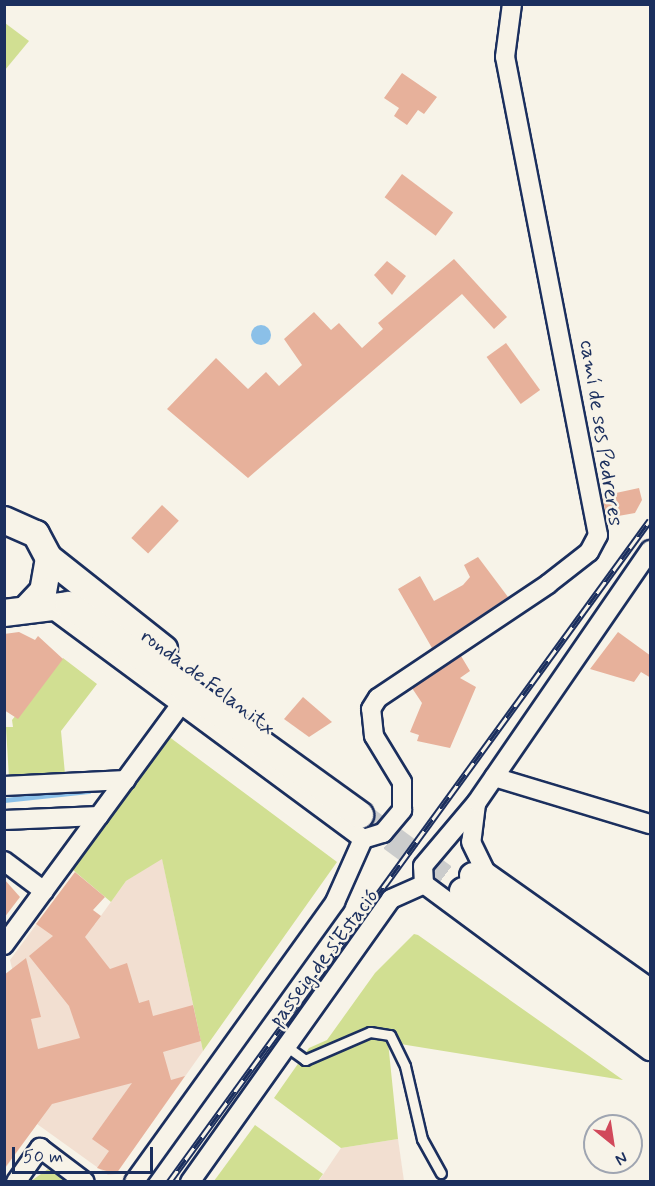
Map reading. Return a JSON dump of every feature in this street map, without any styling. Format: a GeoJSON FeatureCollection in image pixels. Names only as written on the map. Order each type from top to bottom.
{"type":"FeatureCollection","features":[{"type":"Feature","properties":{"kind":"main road"},"geometry":{"type":"LineString","coordinates":[[4,520],[36,534],[49,558],[43,591],[26,608]]}},
{"type":"Feature","properties":{"kind":"main road","name":"ronda de Felanitx"},"geometry":{"type":"LineString","coordinates":[[49,558],[365,819]]}},
{"type":"Feature","properties":{"kind":"main road","name":"ronda de Felanitx"},"geometry":{"type":"LineString","coordinates":[[26,608],[69,604],[90,616],[365,819]]}},
{"type":"Feature","properties":{"kind":"main road"},"geometry":{"type":"LineString","coordinates":[[651,1007],[468,883],[651,1031]]}},
{"type":"Feature","properties":{"kind":"street","name":"camí de ses Pedreres"},"geometry":{"type":"LineString","coordinates":[[365,819],[383,833],[402,810],[402,782],[374,736],[372,709],[378,698],[548,584],[589,552],[598,535],[506,57],[512,4]]}},
{"type":"Feature","properties":{"kind":"street"},"geometry":{"type":"LineString","coordinates":[[651,550],[477,802],[423,866],[424,884],[651,1051]]}},
{"type":"Feature","properties":{"kind":"street"},"geometry":{"type":"LineString","coordinates":[[26,608],[365,819]]}},
{"type":"Feature","properties":{"kind":"street"},"geometry":{"type":"LineString","coordinates":[[4,945],[182,704]]}},
{"type":"Feature","properties":{"kind":"street"},"geometry":{"type":"LineString","coordinates":[[494,777],[651,824]]}},
{"type":"Feature","properties":{"kind":"street"},"geometry":{"type":"LineString","coordinates":[[4,786],[126,780]]}},
{"type":"Feature","properties":{"kind":"street"},"geometry":{"type":"LineString","coordinates":[[477,802],[471,843],[486,871],[651,988]]}},
{"type":"Feature","properties":{"kind":"street"},"geometry":{"type":"LineString","coordinates":[[4,820],[99,816]]}},
{"type":"Feature","properties":{"kind":"street","name":"passeig de s'Estació"},"geometry":{"type":"LineString","coordinates":[[134,1182],[335,902],[365,819]]}},
{"type":"Feature","properties":{"kind":"street"},"geometry":{"type":"LineString","coordinates":[[4,861],[44,891]]}},
{"type":"Feature","properties":{"kind":"street","name":"passeig de s'Estació"},"geometry":{"type":"LineString","coordinates":[[190,1182],[391,899],[424,884]]}},
{"type":"Feature","properties":{"kind":"street"},"geometry":{"type":"LineString","coordinates":[[16,1182],[40,1148],[85,1182]]}},
{"type":"Feature","properties":{"kind":"lane"},"geometry":{"type":"LineString","coordinates":[[286,1046],[305,1059],[370,1032],[390,1035],[405,1066],[422,1139],[441,1173]]}},
{"type":"Feature","properties":{"kind":"shaded area"},"geometry":{"type":"Polygon","coordinates":[[[162,858],[203,1051],[116,1174],[108,1175],[37,1124],[5,1169],[5,1039],[21,1006],[10,960],[58,895],[95,924],[126,881],[162,858]]]}},
{"type":"Feature","properties":{"kind":"shaded area"},"geometry":{"type":"Polygon","coordinates":[[[398,1139],[404,1181],[318,1182],[341,1148],[398,1139]]]}},
{"type":"Feature","properties":{"kind":"green space"},"geometry":{"type":"Polygon","coordinates":[[[5,23],[29,41],[5,70],[5,23]]]}},
{"type":"Feature","properties":{"kind":"green space"},"geometry":{"type":"Polygon","coordinates":[[[63,658],[97,684],[61,731],[65,774],[9,779],[6,727],[13,727],[12,720],[63,658]]]}},
{"type":"Feature","properties":{"kind":"green space"},"geometry":{"type":"Polygon","coordinates":[[[168,736],[337,862],[203,1051],[162,859],[126,881],[111,902],[73,870],[168,736]]]}},
{"type":"Feature","properties":{"kind":"green space"},"geometry":{"type":"Polygon","coordinates":[[[414,934],[623,1080],[388,1042],[398,1139],[341,1148],[274,1098],[309,1048],[327,1040],[375,973],[414,934]]]}},
{"type":"Feature","properties":{"kind":"green space"},"geometry":{"type":"Polygon","coordinates":[[[255,1125],[323,1174],[318,1181],[214,1181],[255,1125]]]}},
{"type":"Feature","properties":{"kind":"green space"},"geometry":{"type":"Polygon","coordinates":[[[48,1169],[66,1181],[31,1181],[48,1169]]]}},
{"type":"Feature","properties":{"kind":"water"},"geometry":{"type":"Polygon","coordinates":[[[261,325],[268,328],[271,335],[268,342],[261,345],[254,342],[251,335],[254,328],[261,325]]]}},
{"type":"Feature","properties":{"kind":"building"},"geometry":{"type":"Polygon","coordinates":[[[402,73],[437,97],[424,114],[418,110],[407,125],[394,116],[399,108],[384,98],[402,73]]]}},
{"type":"Feature","properties":{"kind":"building"},"geometry":{"type":"Polygon","coordinates":[[[402,174],[453,213],[436,236],[385,197],[402,174]]]}},
{"type":"Feature","properties":{"kind":"building"},"geometry":{"type":"Polygon","coordinates":[[[454,259],[507,317],[494,329],[462,294],[248,478],[167,409],[216,358],[248,389],[266,372],[279,386],[302,365],[284,339],[314,312],[331,330],[339,323],[362,348],[383,329],[378,323],[454,259]]]}},
{"type":"Feature","properties":{"kind":"building"},"geometry":{"type":"Polygon","coordinates":[[[387,261],[406,276],[392,295],[374,275],[387,261]]]}},
{"type":"Feature","properties":{"kind":"building"},"geometry":{"type":"Polygon","coordinates":[[[506,343],[540,390],[521,404],[487,357],[506,343]]]}},
{"type":"Feature","properties":{"kind":"building"},"geometry":{"type":"Polygon","coordinates":[[[639,488],[642,500],[635,513],[607,518],[602,496],[639,488]]]}},
{"type":"Feature","properties":{"kind":"building"},"geometry":{"type":"Polygon","coordinates":[[[162,505],[179,521],[148,554],[131,538],[162,505]]]}},
{"type":"Feature","properties":{"kind":"building"},"geometry":{"type":"Polygon","coordinates":[[[478,557],[508,597],[432,648],[398,589],[420,576],[434,601],[463,585],[470,577],[464,565],[478,557]]]}},
{"type":"Feature","properties":{"kind":"building"},"geometry":{"type":"Polygon","coordinates":[[[19,632],[35,640],[38,636],[63,659],[18,719],[4,710],[4,634],[19,632]]]}},
{"type":"Feature","properties":{"kind":"building"},"geometry":{"type":"Polygon","coordinates":[[[618,632],[651,656],[651,678],[641,672],[634,682],[590,669],[618,632]]]}},
{"type":"Feature","properties":{"kind":"building"},"geometry":{"type":"Polygon","coordinates":[[[461,656],[470,671],[460,678],[476,687],[450,748],[417,741],[419,735],[410,732],[422,703],[412,688],[461,656]]]}},
{"type":"Feature","properties":{"kind":"building"},"geometry":{"type":"Polygon","coordinates":[[[303,697],[332,722],[309,737],[284,719],[303,697]]]}},
{"type":"Feature","properties":{"kind":"building"},"geometry":{"type":"Polygon","coordinates":[[[75,872],[105,897],[93,910],[101,916],[85,937],[110,969],[127,963],[139,1003],[149,1000],[153,1016],[193,1005],[201,1041],[163,1052],[171,1080],[185,1076],[116,1174],[97,1168],[109,1151],[92,1139],[132,1083],[52,1104],[4,1169],[4,975],[26,958],[41,1017],[31,1019],[38,1049],[80,1038],[69,1006],[29,956],[53,936],[36,924],[75,872]]]}},
{"type":"Feature","properties":{"kind":"building"},"geometry":{"type":"Polygon","coordinates":[[[4,879],[20,897],[4,918],[4,879]]]}},
{"type":"Feature","properties":{"kind":"waterway"},"geometry":{"type":"LineString","coordinates":[[4,800],[89,791]]}},
{"type":"Feature","properties":{"kind":"tunnel"},"geometry":{"type":"LineString","coordinates":[[360,815],[463,891]]}},
{"type":"Feature","properties":{"kind":"railway"},"geometry":{"type":"LineString","coordinates":[[169,1182],[650,520]]}}]}
